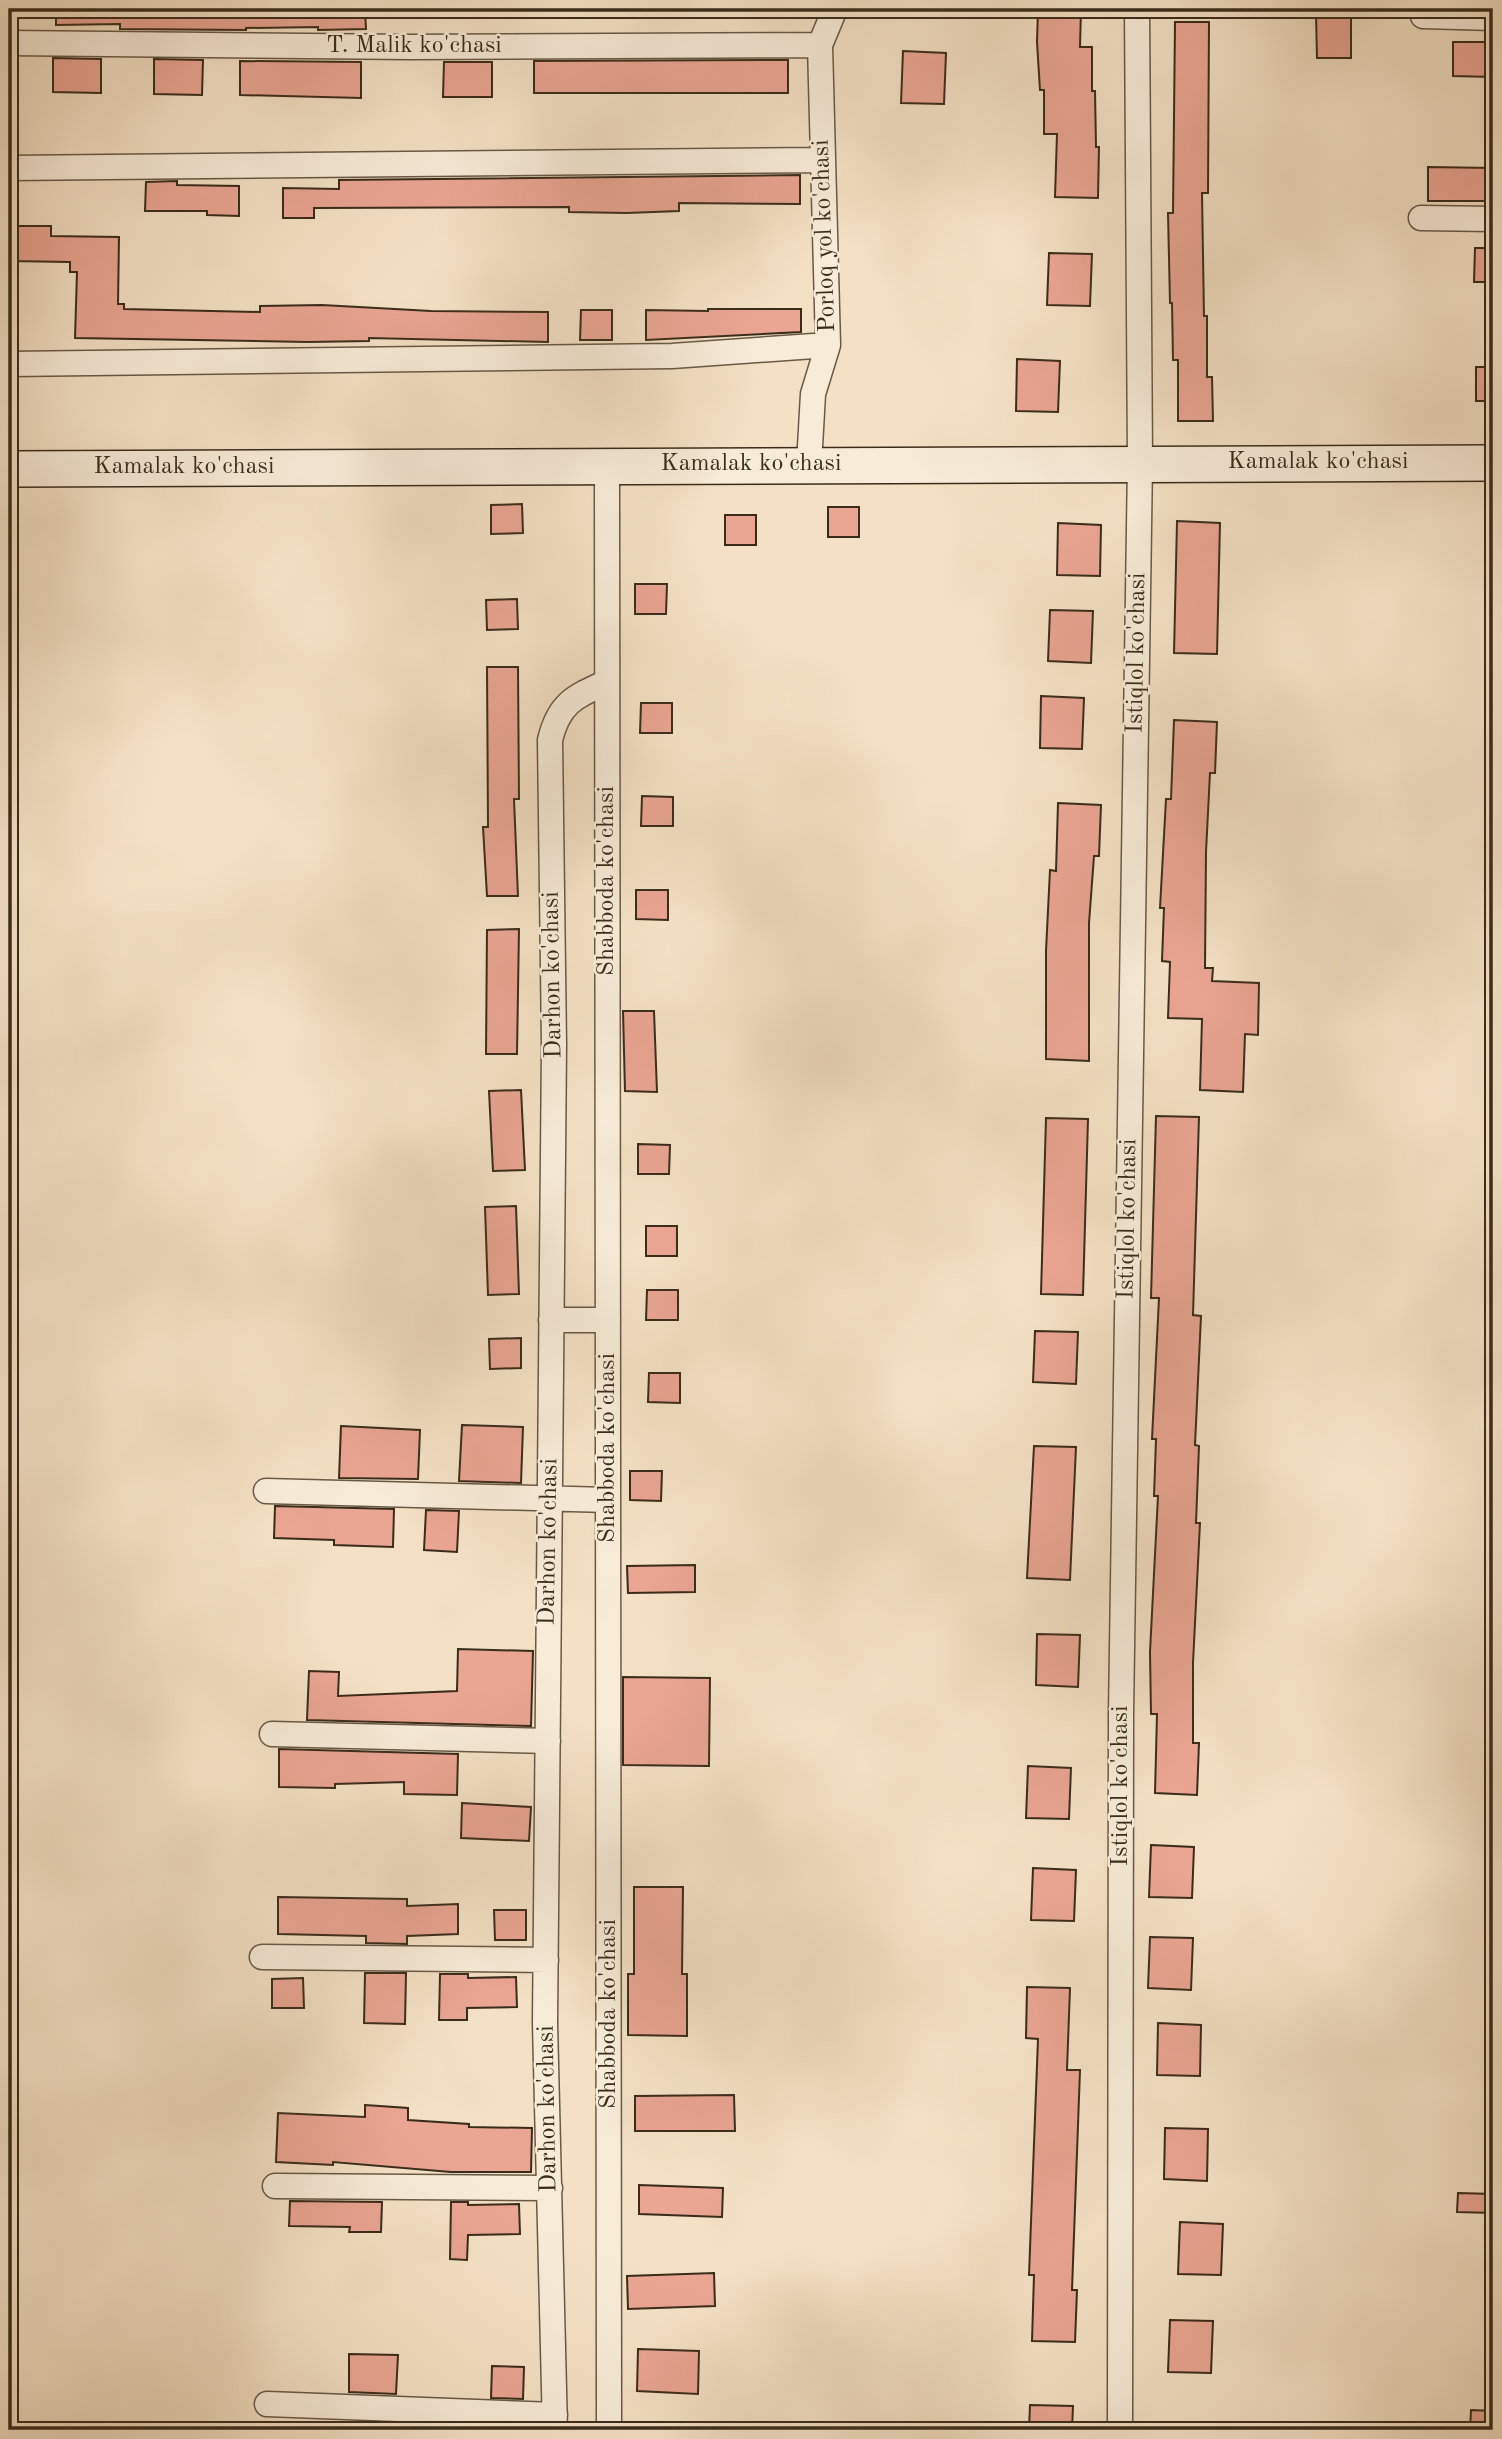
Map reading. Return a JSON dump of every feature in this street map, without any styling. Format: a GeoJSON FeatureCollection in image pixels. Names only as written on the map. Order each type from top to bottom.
{"type":"FeatureCollection","features":[{"type":"Feature","properties":{"kind":"main road","name":"Kamalak ko'chasi"},"geometry":{"type":"LineString","coordinates":[[9,469],[1140,462],[1493,463]]}},
{"type":"Feature","properties":{"kind":"street","name":"Porloq yol ko'chasi"},"geometry":{"type":"LineString","coordinates":[[808,464],[813,394],[828,345],[820,45],[835,9]]}},
{"type":"Feature","properties":{"kind":"street","name":"Istiqlol ko'chasi"},"geometry":{"type":"LineString","coordinates":[[1120,2430],[1121,1728],[1140,462],[1137,9]]}},
{"type":"Feature","properties":{"kind":"street"},"geometry":{"type":"LineString","coordinates":[[1423,16],[1493,18]]}},
{"type":"Feature","properties":{"kind":"street","name":"T. Malik ko'chasi"},"geometry":{"type":"LineString","coordinates":[[9,43],[397,47],[820,45]]}},
{"type":"Feature","properties":{"kind":"street"},"geometry":{"type":"LineString","coordinates":[[9,168],[823,160]]}},
{"type":"Feature","properties":{"kind":"street"},"geometry":{"type":"LineString","coordinates":[[1421,218],[1493,219]]}},
{"type":"Feature","properties":{"kind":"street"},"geometry":{"type":"LineString","coordinates":[[9,364],[673,356],[828,345]]}},
{"type":"Feature","properties":{"kind":"street","name":"Shabboda ko'chasi"},"geometry":{"type":"LineString","coordinates":[[607,465],[609,2430]]}},
{"type":"Feature","properties":{"kind":"street","name":"Darhon ko'chasi"},"geometry":{"type":"LineString","coordinates":[[555,2423],[546,1960],[554,1045],[550,740],[556,717],[573,698],[607,682]]}},
{"type":"Feature","properties":{"kind":"street"},"geometry":{"type":"LineString","coordinates":[[551,1320],[608,1320]]}},
{"type":"Feature","properties":{"kind":"street"},"geometry":{"type":"LineString","coordinates":[[265,1491],[608,1500]]}},
{"type":"Feature","properties":{"kind":"street"},"geometry":{"type":"LineString","coordinates":[[272,1734],[548,1741]]}},
{"type":"Feature","properties":{"kind":"street"},"geometry":{"type":"LineString","coordinates":[[262,1957],[546,1960]]}},
{"type":"Feature","properties":{"kind":"street"},"geometry":{"type":"LineString","coordinates":[[275,2186],[550,2188]]}},
{"type":"Feature","properties":{"kind":"street"},"geometry":{"type":"LineString","coordinates":[[267,2404],[555,2423]]}},
{"type":"Feature","properties":{"kind":"building"},"geometry":{"type":"Polygon","coordinates":[[[56,9],[365,9],[366,29],[120,29],[120,24],[56,25],[56,9]]]}},
{"type":"Feature","properties":{"kind":"building"},"geometry":{"type":"Polygon","coordinates":[[[1038,9],[1081,9],[1080,47],[1092,47],[1092,91],[1095,91],[1096,147],[1099,147],[1098,198],[1055,197],[1057,134],[1044,134],[1044,90],[1040,90],[1037,42],[1038,9]]]}},
{"type":"Feature","properties":{"kind":"building"},"geometry":{"type":"Polygon","coordinates":[[[1316,14],[1351,14],[1351,58],[1317,58],[1316,14]]]}},
{"type":"Feature","properties":{"kind":"building"},"geometry":{"type":"Polygon","coordinates":[[[1175,22],[1209,22],[1208,193],[1202,193],[1204,316],[1207,316],[1207,377],[1212,377],[1213,421],[1178,421],[1178,360],[1173,360],[1168,213],[1173,213],[1175,22]]]}},
{"type":"Feature","properties":{"kind":"building"},"geometry":{"type":"Polygon","coordinates":[[[1453,42],[1493,42],[1493,77],[1453,76],[1453,42]]]}},
{"type":"Feature","properties":{"kind":"building"},"geometry":{"type":"Polygon","coordinates":[[[903,51],[946,53],[944,104],[901,103],[903,51]]]}},
{"type":"Feature","properties":{"kind":"building"},"geometry":{"type":"Polygon","coordinates":[[[53,58],[101,59],[101,93],[53,92],[53,58]]]}},
{"type":"Feature","properties":{"kind":"building"},"geometry":{"type":"Polygon","coordinates":[[[154,59],[203,60],[202,95],[154,94],[154,59]]]}},
{"type":"Feature","properties":{"kind":"building"},"geometry":{"type":"Polygon","coordinates":[[[788,60],[788,93],[534,93],[534,61],[788,60]]]}},
{"type":"Feature","properties":{"kind":"building"},"geometry":{"type":"Polygon","coordinates":[[[240,61],[361,62],[361,98],[240,95],[240,61]]]}},
{"type":"Feature","properties":{"kind":"building"},"geometry":{"type":"Polygon","coordinates":[[[444,62],[492,62],[492,97],[443,97],[444,62]]]}},
{"type":"Feature","properties":{"kind":"building"},"geometry":{"type":"Polygon","coordinates":[[[1428,167],[1493,168],[1493,201],[1428,201],[1428,167]]]}},
{"type":"Feature","properties":{"kind":"building"},"geometry":{"type":"Polygon","coordinates":[[[800,175],[800,204],[679,203],[679,211],[627,213],[569,212],[569,207],[314,208],[314,218],[283,218],[283,188],[339,189],[339,180],[800,175]]]}},
{"type":"Feature","properties":{"kind":"building"},"geometry":{"type":"Polygon","coordinates":[[[177,181],[177,185],[239,186],[239,216],[207,215],[207,211],[145,211],[146,182],[177,181]]]}},
{"type":"Feature","properties":{"kind":"building"},"geometry":{"type":"Polygon","coordinates":[[[9,226],[51,226],[51,236],[119,237],[118,304],[124,304],[124,309],[260,312],[260,306],[322,305],[431,311],[548,312],[548,342],[369,338],[369,341],[308,342],[75,338],[77,272],[70,272],[70,262],[9,261],[9,226]]]}},
{"type":"Feature","properties":{"kind":"building"},"geometry":{"type":"Polygon","coordinates":[[[1475,248],[1493,248],[1493,282],[1474,282],[1475,248]]]}},
{"type":"Feature","properties":{"kind":"building"},"geometry":{"type":"Polygon","coordinates":[[[1049,253],[1092,254],[1090,306],[1047,305],[1049,253]]]}},
{"type":"Feature","properties":{"kind":"building"},"geometry":{"type":"Polygon","coordinates":[[[801,309],[801,332],[646,340],[646,310],[801,309]]]}},
{"type":"Feature","properties":{"kind":"building"},"geometry":{"type":"Polygon","coordinates":[[[581,310],[612,310],[612,340],[580,340],[581,310]]]}},
{"type":"Feature","properties":{"kind":"building"},"geometry":{"type":"Polygon","coordinates":[[[1017,359],[1060,361],[1058,412],[1016,411],[1017,359]]]}},
{"type":"Feature","properties":{"kind":"building"},"geometry":{"type":"Polygon","coordinates":[[[1476,367],[1493,367],[1493,401],[1476,401],[1476,367]]]}},
{"type":"Feature","properties":{"kind":"building"},"geometry":{"type":"Polygon","coordinates":[[[522,504],[523,533],[491,534],[491,505],[522,504]]]}},
{"type":"Feature","properties":{"kind":"building"},"geometry":{"type":"Polygon","coordinates":[[[828,507],[859,507],[859,537],[828,537],[828,507]]]}},
{"type":"Feature","properties":{"kind":"building"},"geometry":{"type":"Polygon","coordinates":[[[725,515],[756,515],[756,545],[725,545],[725,515]]]}},
{"type":"Feature","properties":{"kind":"building"},"geometry":{"type":"Polygon","coordinates":[[[1177,521],[1220,523],[1217,654],[1174,653],[1177,521]]]}},
{"type":"Feature","properties":{"kind":"building"},"geometry":{"type":"Polygon","coordinates":[[[1058,523],[1101,525],[1100,576],[1057,575],[1058,523]]]}},
{"type":"Feature","properties":{"kind":"building"},"geometry":{"type":"Polygon","coordinates":[[[635,584],[667,584],[666,614],[635,614],[635,584]]]}},
{"type":"Feature","properties":{"kind":"building"},"geometry":{"type":"Polygon","coordinates":[[[517,599],[518,629],[487,630],[486,600],[517,599]]]}},
{"type":"Feature","properties":{"kind":"building"},"geometry":{"type":"Polygon","coordinates":[[[1050,610],[1093,611],[1091,663],[1048,661],[1050,610]]]}},
{"type":"Feature","properties":{"kind":"building"},"geometry":{"type":"Polygon","coordinates":[[[487,667],[518,667],[519,799],[514,799],[518,896],[487,896],[483,827],[488,827],[487,667]]]}},
{"type":"Feature","properties":{"kind":"building"},"geometry":{"type":"Polygon","coordinates":[[[1041,696],[1084,698],[1082,749],[1040,748],[1041,696]]]}},
{"type":"Feature","properties":{"kind":"building"},"geometry":{"type":"Polygon","coordinates":[[[641,703],[672,703],[672,733],[640,733],[641,703]]]}},
{"type":"Feature","properties":{"kind":"building"},"geometry":{"type":"Polygon","coordinates":[[[1174,720],[1217,722],[1215,773],[1210,773],[1206,852],[1205,968],[1213,968],[1212,981],[1259,983],[1258,1035],[1245,1034],[1243,1092],[1200,1090],[1202,1019],[1168,1018],[1170,962],[1162,961],[1164,908],[1160,908],[1166,799],[1171,799],[1174,720]]]}},
{"type":"Feature","properties":{"kind":"building"},"geometry":{"type":"Polygon","coordinates":[[[642,796],[673,797],[673,826],[641,826],[642,796]]]}},
{"type":"Feature","properties":{"kind":"building"},"geometry":{"type":"Polygon","coordinates":[[[1058,803],[1101,805],[1099,856],[1094,856],[1089,923],[1089,1061],[1046,1059],[1046,951],[1050,870],[1056,871],[1058,803]]]}},
{"type":"Feature","properties":{"kind":"building"},"geometry":{"type":"Polygon","coordinates":[[[636,890],[668,890],[668,920],[636,919],[636,890]]]}},
{"type":"Feature","properties":{"kind":"building"},"geometry":{"type":"Polygon","coordinates":[[[519,929],[517,1054],[486,1054],[487,930],[519,929]]]}},
{"type":"Feature","properties":{"kind":"building"},"geometry":{"type":"Polygon","coordinates":[[[623,1011],[654,1011],[657,1092],[625,1091],[623,1011]]]}},
{"type":"Feature","properties":{"kind":"building"},"geometry":{"type":"Polygon","coordinates":[[[521,1090],[525,1170],[493,1171],[489,1091],[521,1090]]]}},
{"type":"Feature","properties":{"kind":"building"},"geometry":{"type":"Polygon","coordinates":[[[1156,1116],[1199,1117],[1193,1315],[1201,1316],[1195,1445],[1199,1446],[1196,1523],[1200,1523],[1193,1663],[1193,1743],[1199,1743],[1197,1795],[1155,1793],[1157,1714],[1151,1714],[1150,1652],[1158,1496],[1154,1496],[1156,1439],[1152,1439],[1159,1298],[1151,1298],[1156,1116]]]}},
{"type":"Feature","properties":{"kind":"building"},"geometry":{"type":"Polygon","coordinates":[[[1046,1118],[1088,1119],[1083,1295],[1041,1294],[1046,1118]]]}},
{"type":"Feature","properties":{"kind":"building"},"geometry":{"type":"Polygon","coordinates":[[[638,1144],[670,1145],[669,1174],[638,1174],[638,1144]]]}},
{"type":"Feature","properties":{"kind":"building"},"geometry":{"type":"Polygon","coordinates":[[[516,1206],[519,1294],[488,1295],[485,1207],[516,1206]]]}},
{"type":"Feature","properties":{"kind":"building"},"geometry":{"type":"Polygon","coordinates":[[[646,1226],[677,1226],[677,1256],[646,1256],[646,1226]]]}},
{"type":"Feature","properties":{"kind":"building"},"geometry":{"type":"Polygon","coordinates":[[[647,1290],[678,1290],[678,1320],[646,1320],[647,1290]]]}},
{"type":"Feature","properties":{"kind":"building"},"geometry":{"type":"Polygon","coordinates":[[[1035,1331],[1078,1332],[1076,1384],[1033,1382],[1035,1331]]]}},
{"type":"Feature","properties":{"kind":"building"},"geometry":{"type":"Polygon","coordinates":[[[521,1338],[521,1368],[490,1369],[489,1339],[521,1338]]]}},
{"type":"Feature","properties":{"kind":"building"},"geometry":{"type":"Polygon","coordinates":[[[649,1373],[680,1373],[680,1403],[648,1402],[649,1373]]]}},
{"type":"Feature","properties":{"kind":"building"},"geometry":{"type":"Polygon","coordinates":[[[462,1425],[523,1427],[521,1483],[459,1481],[462,1425]]]}},
{"type":"Feature","properties":{"kind":"building"},"geometry":{"type":"Polygon","coordinates":[[[341,1426],[420,1430],[418,1479],[339,1478],[341,1426]]]}},
{"type":"Feature","properties":{"kind":"building"},"geometry":{"type":"Polygon","coordinates":[[[1034,1446],[1076,1447],[1070,1580],[1027,1578],[1034,1446]]]}},
{"type":"Feature","properties":{"kind":"building"},"geometry":{"type":"Polygon","coordinates":[[[630,1471],[662,1471],[661,1501],[630,1500],[630,1471]]]}},
{"type":"Feature","properties":{"kind":"building"},"geometry":{"type":"Polygon","coordinates":[[[275,1506],[394,1509],[393,1547],[334,1545],[334,1540],[274,1538],[275,1506]]]}},
{"type":"Feature","properties":{"kind":"building"},"geometry":{"type":"Polygon","coordinates":[[[426,1510],[459,1511],[457,1552],[424,1550],[426,1510]]]}},
{"type":"Feature","properties":{"kind":"building"},"geometry":{"type":"Polygon","coordinates":[[[695,1565],[695,1592],[628,1593],[627,1566],[695,1565]]]}},
{"type":"Feature","properties":{"kind":"building"},"geometry":{"type":"Polygon","coordinates":[[[1037,1634],[1080,1635],[1078,1687],[1036,1685],[1037,1634]]]}},
{"type":"Feature","properties":{"kind":"building"},"geometry":{"type":"Polygon","coordinates":[[[458,1649],[533,1651],[531,1726],[307,1720],[309,1671],[339,1672],[338,1696],[457,1691],[458,1649]]]}},
{"type":"Feature","properties":{"kind":"building"},"geometry":{"type":"Polygon","coordinates":[[[623,1677],[710,1678],[709,1766],[623,1765],[623,1677]]]}},
{"type":"Feature","properties":{"kind":"building"},"geometry":{"type":"Polygon","coordinates":[[[279,1749],[458,1754],[457,1795],[404,1794],[404,1782],[335,1784],[335,1788],[279,1787],[279,1749]]]}},
{"type":"Feature","properties":{"kind":"building"},"geometry":{"type":"Polygon","coordinates":[[[1028,1766],[1071,1768],[1069,1819],[1026,1818],[1028,1766]]]}},
{"type":"Feature","properties":{"kind":"building"},"geometry":{"type":"Polygon","coordinates":[[[462,1803],[531,1807],[529,1841],[461,1838],[462,1803]]]}},
{"type":"Feature","properties":{"kind":"building"},"geometry":{"type":"Polygon","coordinates":[[[1151,1845],[1194,1847],[1192,1898],[1149,1897],[1151,1845]]]}},
{"type":"Feature","properties":{"kind":"building"},"geometry":{"type":"Polygon","coordinates":[[[1033,1868],[1076,1870],[1074,1921],[1031,1920],[1033,1868]]]}},
{"type":"Feature","properties":{"kind":"building"},"geometry":{"type":"Polygon","coordinates":[[[634,1887],[683,1887],[682,1974],[687,1974],[687,2036],[628,2035],[628,1974],[634,1974],[634,1887]]]}},
{"type":"Feature","properties":{"kind":"building"},"geometry":{"type":"Polygon","coordinates":[[[278,1897],[407,1899],[407,1906],[458,1904],[458,1934],[407,1936],[407,1944],[366,1943],[366,1936],[278,1934],[278,1897]]]}},
{"type":"Feature","properties":{"kind":"building"},"geometry":{"type":"Polygon","coordinates":[[[494,1910],[526,1910],[526,1940],[495,1940],[494,1910]]]}},
{"type":"Feature","properties":{"kind":"building"},"geometry":{"type":"Polygon","coordinates":[[[1150,1937],[1193,1938],[1191,1990],[1148,1988],[1150,1937]]]}},
{"type":"Feature","properties":{"kind":"building"},"geometry":{"type":"Polygon","coordinates":[[[365,1973],[406,1973],[405,2024],[364,2023],[365,1973]]]}},
{"type":"Feature","properties":{"kind":"building"},"geometry":{"type":"Polygon","coordinates":[[[440,1974],[468,1974],[468,1978],[516,1977],[517,2007],[467,2008],[467,2020],[439,2020],[440,1974]]]}},
{"type":"Feature","properties":{"kind":"building"},"geometry":{"type":"Polygon","coordinates":[[[303,1978],[304,2008],[272,2008],[272,1979],[303,1978]]]}},
{"type":"Feature","properties":{"kind":"building"},"geometry":{"type":"Polygon","coordinates":[[[1027,1987],[1070,1988],[1067,2070],[1080,2070],[1072,2290],[1077,2290],[1075,2342],[1032,2341],[1034,2275],[1029,2275],[1038,2039],[1026,2038],[1027,1987]]]}},
{"type":"Feature","properties":{"kind":"building"},"geometry":{"type":"Polygon","coordinates":[[[1158,2023],[1201,2025],[1200,2076],[1157,2075],[1158,2023]]]}},
{"type":"Feature","properties":{"kind":"building"},"geometry":{"type":"Polygon","coordinates":[[[734,2095],[735,2131],[635,2131],[635,2096],[734,2095]]]}},
{"type":"Feature","properties":{"kind":"building"},"geometry":{"type":"Polygon","coordinates":[[[365,2105],[408,2108],[408,2120],[469,2124],[469,2127],[532,2128],[531,2172],[451,2172],[333,2162],[333,2165],[276,2162],[278,2113],[365,2117],[365,2105]]]}},
{"type":"Feature","properties":{"kind":"building"},"geometry":{"type":"Polygon","coordinates":[[[1165,2128],[1208,2129],[1207,2181],[1164,2179],[1165,2128]]]}},
{"type":"Feature","properties":{"kind":"building"},"geometry":{"type":"Polygon","coordinates":[[[639,2185],[723,2188],[722,2217],[639,2214],[639,2185]]]}},
{"type":"Feature","properties":{"kind":"building"},"geometry":{"type":"Polygon","coordinates":[[[1458,2193],[1493,2194],[1493,2213],[1457,2212],[1458,2193]]]}},
{"type":"Feature","properties":{"kind":"building"},"geometry":{"type":"Polygon","coordinates":[[[290,2201],[382,2202],[381,2232],[349,2232],[350,2227],[289,2226],[290,2201]]]}},
{"type":"Feature","properties":{"kind":"building"},"geometry":{"type":"Polygon","coordinates":[[[451,2202],[468,2202],[468,2205],[519,2204],[520,2234],[468,2235],[467,2260],[450,2259],[451,2202]]]}},
{"type":"Feature","properties":{"kind":"building"},"geometry":{"type":"Polygon","coordinates":[[[1180,2222],[1223,2224],[1221,2275],[1178,2274],[1180,2222]]]}},
{"type":"Feature","properties":{"kind":"building"},"geometry":{"type":"Polygon","coordinates":[[[714,2273],[715,2306],[628,2309],[627,2276],[714,2273]]]}},
{"type":"Feature","properties":{"kind":"building"},"geometry":{"type":"Polygon","coordinates":[[[1170,2320],[1213,2321],[1211,2373],[1168,2372],[1170,2320]]]}},
{"type":"Feature","properties":{"kind":"building"},"geometry":{"type":"Polygon","coordinates":[[[638,2349],[699,2351],[698,2394],[637,2391],[638,2349]]]}},
{"type":"Feature","properties":{"kind":"building"},"geometry":{"type":"Polygon","coordinates":[[[349,2354],[398,2355],[396,2394],[349,2392],[349,2354]]]}},
{"type":"Feature","properties":{"kind":"building"},"geometry":{"type":"Polygon","coordinates":[[[492,2366],[524,2367],[523,2399],[491,2398],[492,2366]]]}},
{"type":"Feature","properties":{"kind":"building"},"geometry":{"type":"Polygon","coordinates":[[[1030,2405],[1073,2406],[1072,2430],[1029,2430],[1030,2405]]]}},
{"type":"Feature","properties":{"kind":"building"},"geometry":{"type":"Polygon","coordinates":[[[1471,2410],[1493,2411],[1493,2430],[1470,2430],[1471,2410]]]}},
{"type":"Feature","properties":{"kind":"building"},"geometry":{"type":"Polygon","coordinates":[[[348,2422],[395,2424],[395,2430],[348,2430],[348,2422]]]}}]}
